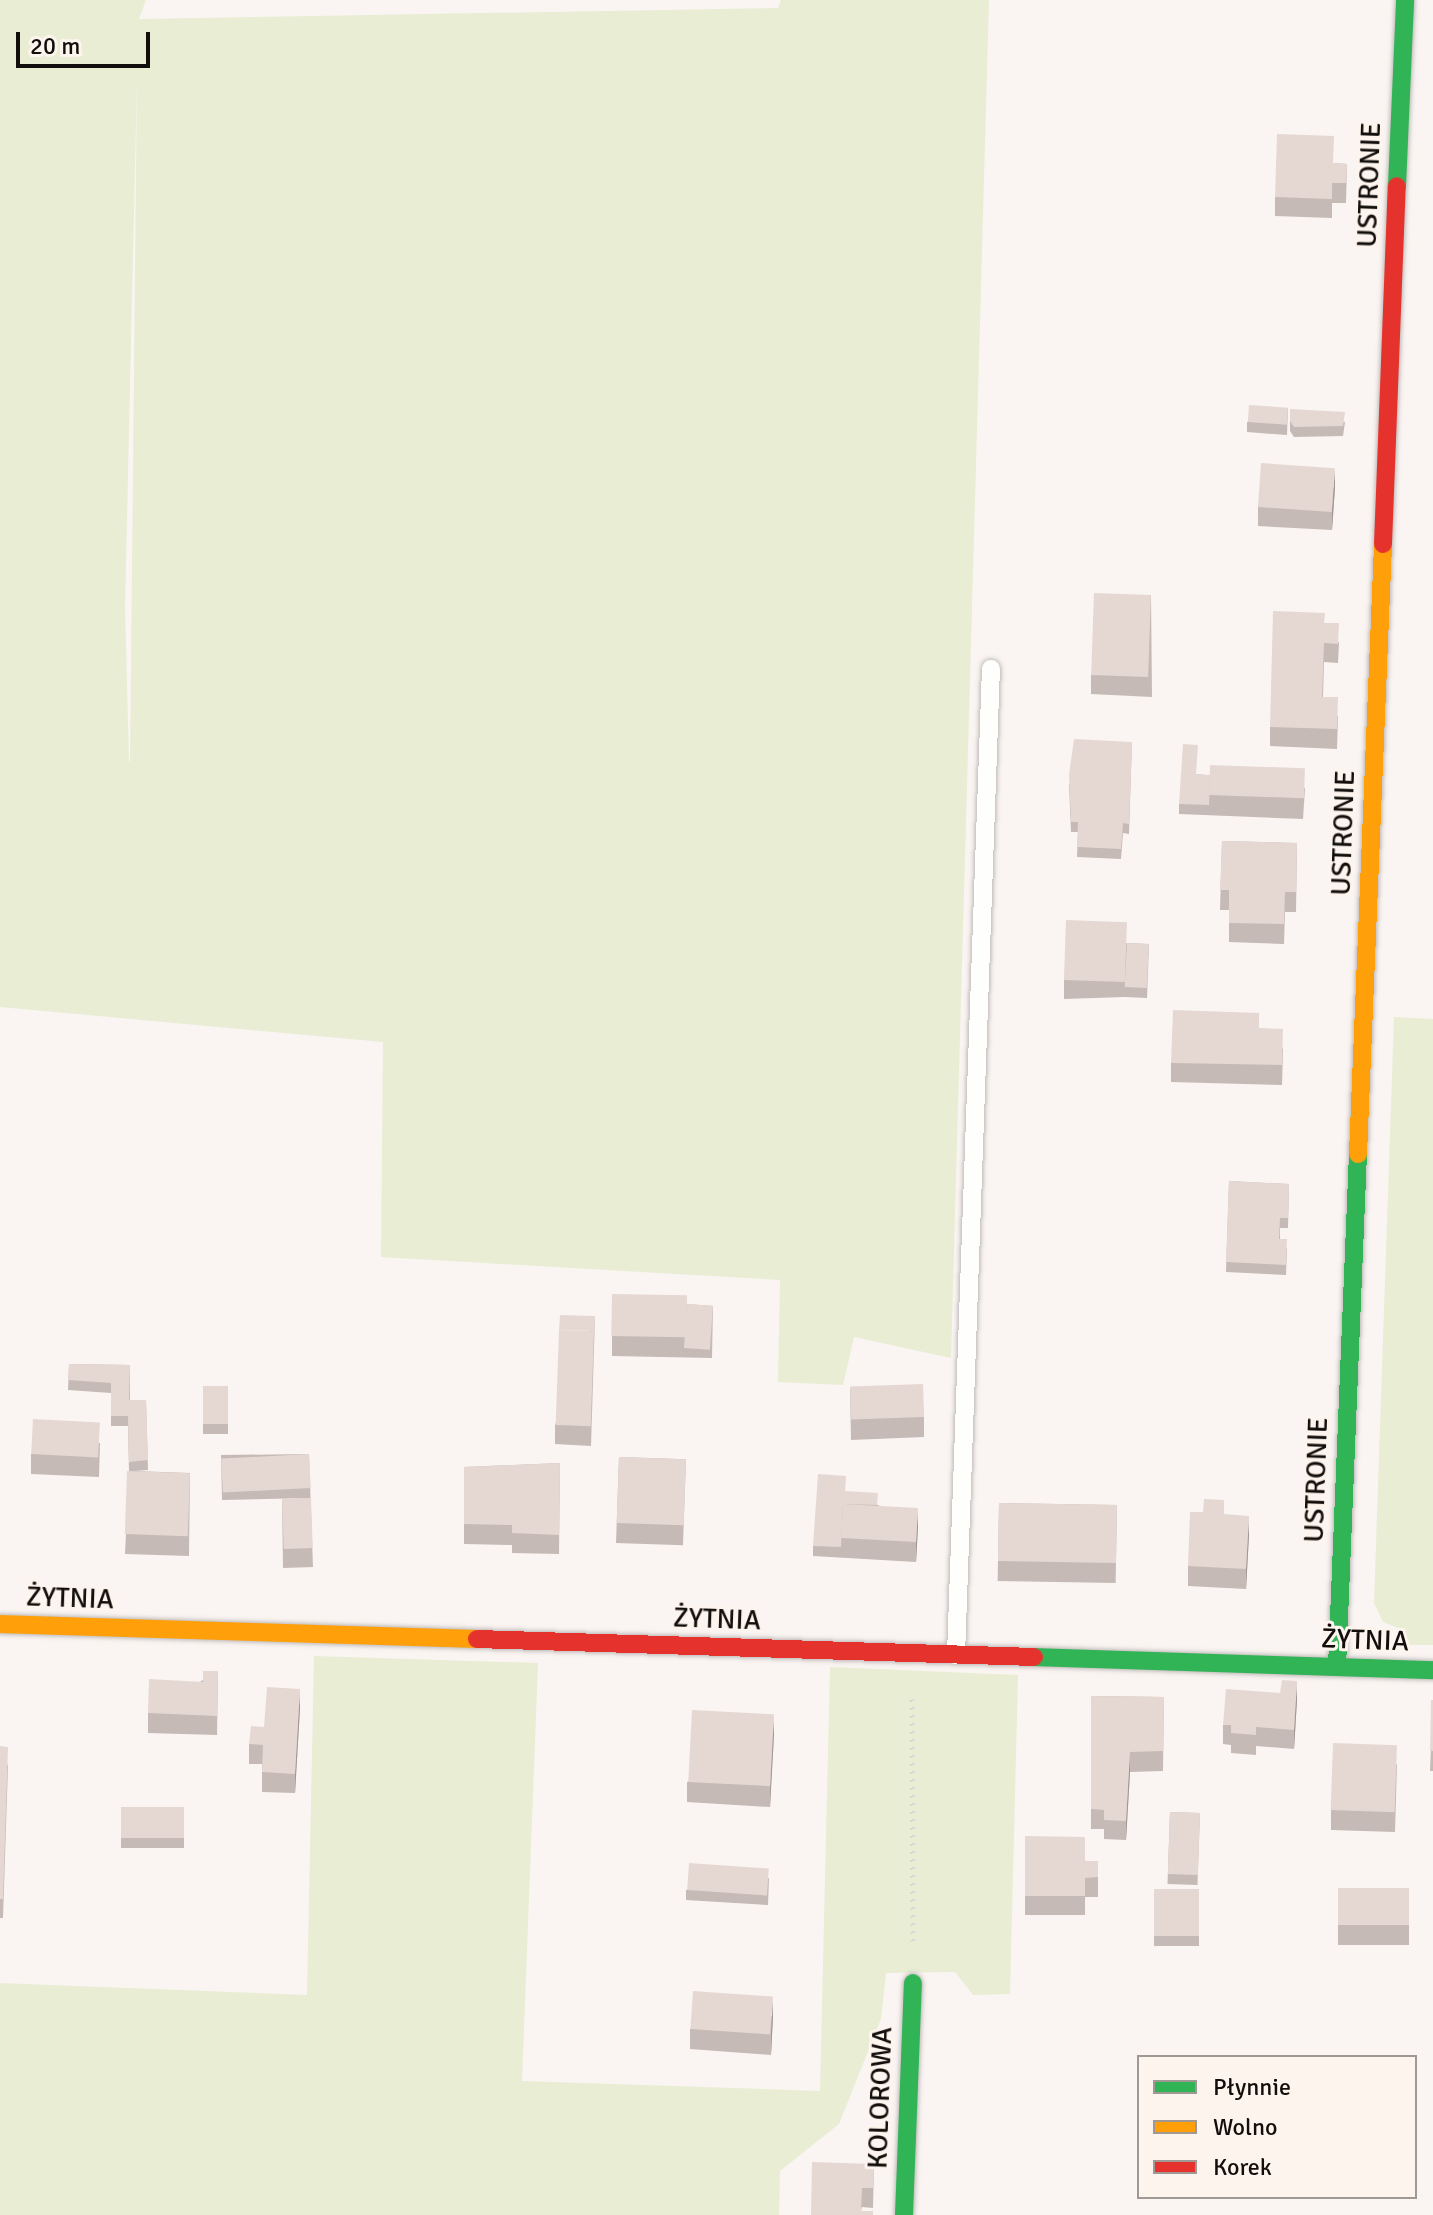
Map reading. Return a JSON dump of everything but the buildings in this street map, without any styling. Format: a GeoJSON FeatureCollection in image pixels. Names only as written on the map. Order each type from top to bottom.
{"type":"FeatureCollection","features":[{"type":"Feature","properties":{"kind":"street","name":"USTRONIE"},"geometry":{"type":"LineString","coordinates":[[1337,1667],[1405,0]]}},
{"type":"Feature","properties":{"kind":"street","name":"ŻYTNIA"},"geometry":{"type":"LineString","coordinates":[[0,1624],[1433,1670]]}},
{"type":"Feature","properties":{"kind":"street","name":"KOLOROWA"},"geometry":{"type":"LineString","coordinates":[[904,2215],[913,1983]]}},
{"type":"Feature","properties":{"kind":"lane"},"geometry":{"type":"LineString","coordinates":[[956,1655],[991,669]]}},
{"type":"Feature","properties":{"kind":"path"},"geometry":{"type":"LineString","coordinates":[[912,1654],[913,1983]]}},
{"type":"Feature","properties":{"kind":"green space"},"geometry":{"type":"Polygon","coordinates":[[[0,0],[146,0],[139,19],[778,8],[781,0],[989,0],[951,1358],[854,1337],[843,1385],[778,1382],[780,1280],[381,1257],[383,1042],[0,1007],[0,0]],[[137,78],[125,607],[130,761],[137,78]]]}},
{"type":"Feature","properties":{"kind":"green space"},"geometry":{"type":"Polygon","coordinates":[[[1394,1017],[1433,1019],[1433,1645],[1402,1645],[1403,1630],[1383,1622],[1374,1603],[1394,1017]]]}},
{"type":"Feature","properties":{"kind":"green space"},"geometry":{"type":"Polygon","coordinates":[[[314,1656],[538,1663],[522,2081],[820,2091],[830,1667],[1018,1675],[1010,1994],[973,1995],[955,1972],[886,1973],[881,2019],[839,2124],[780,2171],[779,2215],[0,2215],[0,1983],[307,1995],[314,1656]]]}},
{"type":"Feature","properties":{"kind":"traffic: fast"},"geometry":{"type":"LineString","coordinates":[[1397,186],[1405,0]]}},
{"type":"Feature","properties":{"kind":"traffic: fast"},"geometry":{"type":"LineString","coordinates":[[1337,1667],[1358,1154]]}},
{"type":"Feature","properties":{"kind":"traffic: fast"},"geometry":{"type":"LineString","coordinates":[[1034,1657],[1433,1670]]}},
{"type":"Feature","properties":{"kind":"traffic: fast"},"geometry":{"type":"LineString","coordinates":[[904,2215],[913,1983]]}},
{"type":"Feature","properties":{"kind":"traffic: slow"},"geometry":{"type":"LineString","coordinates":[[1358,1154],[1383,544]]}},
{"type":"Feature","properties":{"kind":"traffic: slow"},"geometry":{"type":"LineString","coordinates":[[0,1624],[477,1639]]}},
{"type":"Feature","properties":{"kind":"traffic: jam"},"geometry":{"type":"LineString","coordinates":[[1383,544],[1397,186]]}},
{"type":"Feature","properties":{"kind":"traffic: jam"},"geometry":{"type":"LineString","coordinates":[[477,1639],[1034,1657]]}}]}
